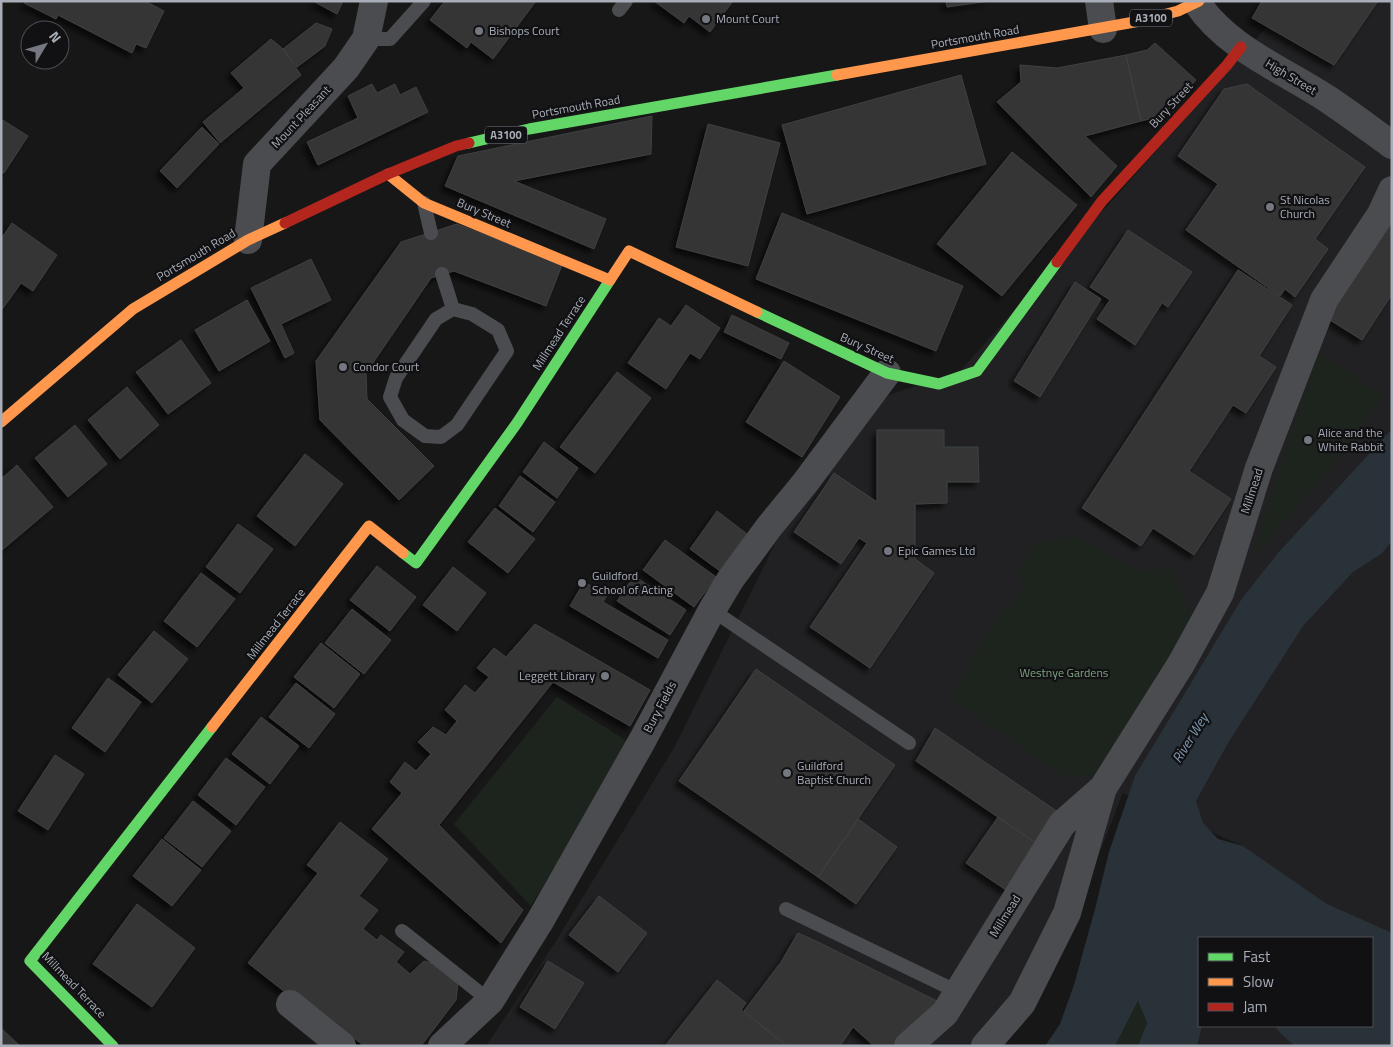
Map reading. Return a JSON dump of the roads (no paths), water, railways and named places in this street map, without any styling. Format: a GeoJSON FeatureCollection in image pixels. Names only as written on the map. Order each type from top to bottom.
{"type":"FeatureCollection","features":[{"type":"Feature","properties":{"kind":"street","name":"Mount Pleasant"},"geometry":{"type":"LineString","coordinates":[[248,240],[257,164],[346,68],[366,39],[374,1]]}},
{"type":"Feature","properties":{"kind":"street"},"geometry":{"type":"LineString","coordinates":[[1099,1],[1103,29]]}},
{"type":"Feature","properties":{"kind":"street","name":"Portsmouth Road"},"geometry":{"type":"LineString","coordinates":[[1,422],[133,309],[248,240],[388,174],[456,146],[529,129],[1103,29],[1167,14],[1198,2]]}},
{"type":"Feature","properties":{"kind":"street","name":"High Street"},"geometry":{"type":"LineString","coordinates":[[1198,2],[1206,16],[1241,47],[1329,100],[1392,145]]}},
{"type":"Feature","properties":{"kind":"street","name":"Bury Street"},"geometry":{"type":"LineString","coordinates":[[388,174],[424,203],[610,280],[629,251],[887,373],[940,384],[977,371],[1102,200],[1227,65],[1241,47]]}},
{"type":"Feature","properties":{"kind":"street","name":"Millmead"},"geometry":{"type":"LineString","coordinates":[[986,1046],[1022,1003],[1068,913],[1103,788],[1181,664],[1220,593],[1259,468],[1324,300],[1381,214],[1392,190]]}},
{"type":"Feature","properties":{"kind":"street","name":"Millmead Terrace"},"geometry":{"type":"LineString","coordinates":[[113,1046],[30,961],[369,526],[416,563],[518,423],[610,280]]}},
{"type":"Feature","properties":{"kind":"street","name":"Bury Fields"},"geometry":{"type":"LineString","coordinates":[[442,1046],[490,1001],[545,913],[730,580],[887,373]]}},
{"type":"Feature","properties":{"kind":"street","name":"Millmead"},"geometry":{"type":"LineString","coordinates":[[908,1046],[945,1013],[1062,824],[1103,788]]}},
{"type":"Feature","properties":{"kind":"street"},"geometry":{"type":"LineString","coordinates":[[290,1004],[342,1046]]}},
{"type":"Feature","properties":{"kind":"lane"},"geometry":{"type":"LineString","coordinates":[[366,39],[390,39],[424,1]]}},
{"type":"Feature","properties":{"kind":"lane"},"geometry":{"type":"LineString","coordinates":[[424,203],[431,233]]}},
{"type":"Feature","properties":{"kind":"lane"},"geometry":{"type":"LineString","coordinates":[[442,274],[453,309]]}},
{"type":"Feature","properties":{"kind":"lane"},"geometry":{"type":"LineString","coordinates":[[453,309],[472,314],[498,330],[507,351],[457,425],[440,437],[425,436],[403,420],[390,397],[396,378],[436,319],[453,309]]}},
{"type":"Feature","properties":{"kind":"lane"},"geometry":{"type":"LineString","coordinates":[[712,610],[909,743]]}},
{"type":"Feature","properties":{"kind":"lane"},"geometry":{"type":"LineString","coordinates":[[786,909],[958,992]]}},
{"type":"Feature","properties":{"kind":"lane"},"geometry":{"type":"LineString","coordinates":[[402,931],[490,1001]]}},
{"type":"Feature","properties":{"kind":"water","name":"River Wey"},"geometry":{"type":"Polygon","coordinates":[[[1392,429],[1392,541],[1381,554],[1353,572],[1303,626],[1228,743],[1196,801],[1203,823],[1218,839],[1243,846],[1327,904],[1392,933],[1392,1046],[1295,1046],[1276,1027],[1373,1027],[1373,937],[1198,937],[1198,1027],[1202,1027],[1197,1046],[1138,1046],[1147,1023],[1138,1001],[1115,1046],[1045,1046],[1060,1024],[1074,985],[1109,852],[1135,776],[1241,600],[1278,553],[1392,429]]]}},
{"type":"Feature","properties":{"kind":"place","name":"Mount Court"},"geometry":{"type":"Point","coordinates":[706,19]}},
{"type":"Feature","properties":{"kind":"place","name":"Bishops Court"},"geometry":{"type":"Point","coordinates":[479,31]}},
{"type":"Feature","properties":{"kind":"place","name":"St Nicolas Church"},"geometry":{"type":"Point","coordinates":[1270,207]}},
{"type":"Feature","properties":{"kind":"place","name":"Condor Court"},"geometry":{"type":"Point","coordinates":[343,367]}},
{"type":"Feature","properties":{"kind":"place","name":"Alice and the White Rabbit"},"geometry":{"type":"Point","coordinates":[1308,440]}},
{"type":"Feature","properties":{"kind":"place","name":"Epic Games Ltd"},"geometry":{"type":"Point","coordinates":[888,551]}},
{"type":"Feature","properties":{"kind":"place","name":"Guildford School of Acting"},"geometry":{"type":"Point","coordinates":[582,583]}},
{"type":"Feature","properties":{"kind":"place","name":"Leggett Library"},"geometry":{"type":"Point","coordinates":[605,676]}},
{"type":"Feature","properties":{"kind":"place","name":"Guildford Baptist Church"},"geometry":{"type":"Point","coordinates":[787,773]}},
{"type":"Feature","properties":{"kind":"park label","name":"Westnye Gardens"},"geometry":{"type":"Point","coordinates":[1064,673]}}]}
